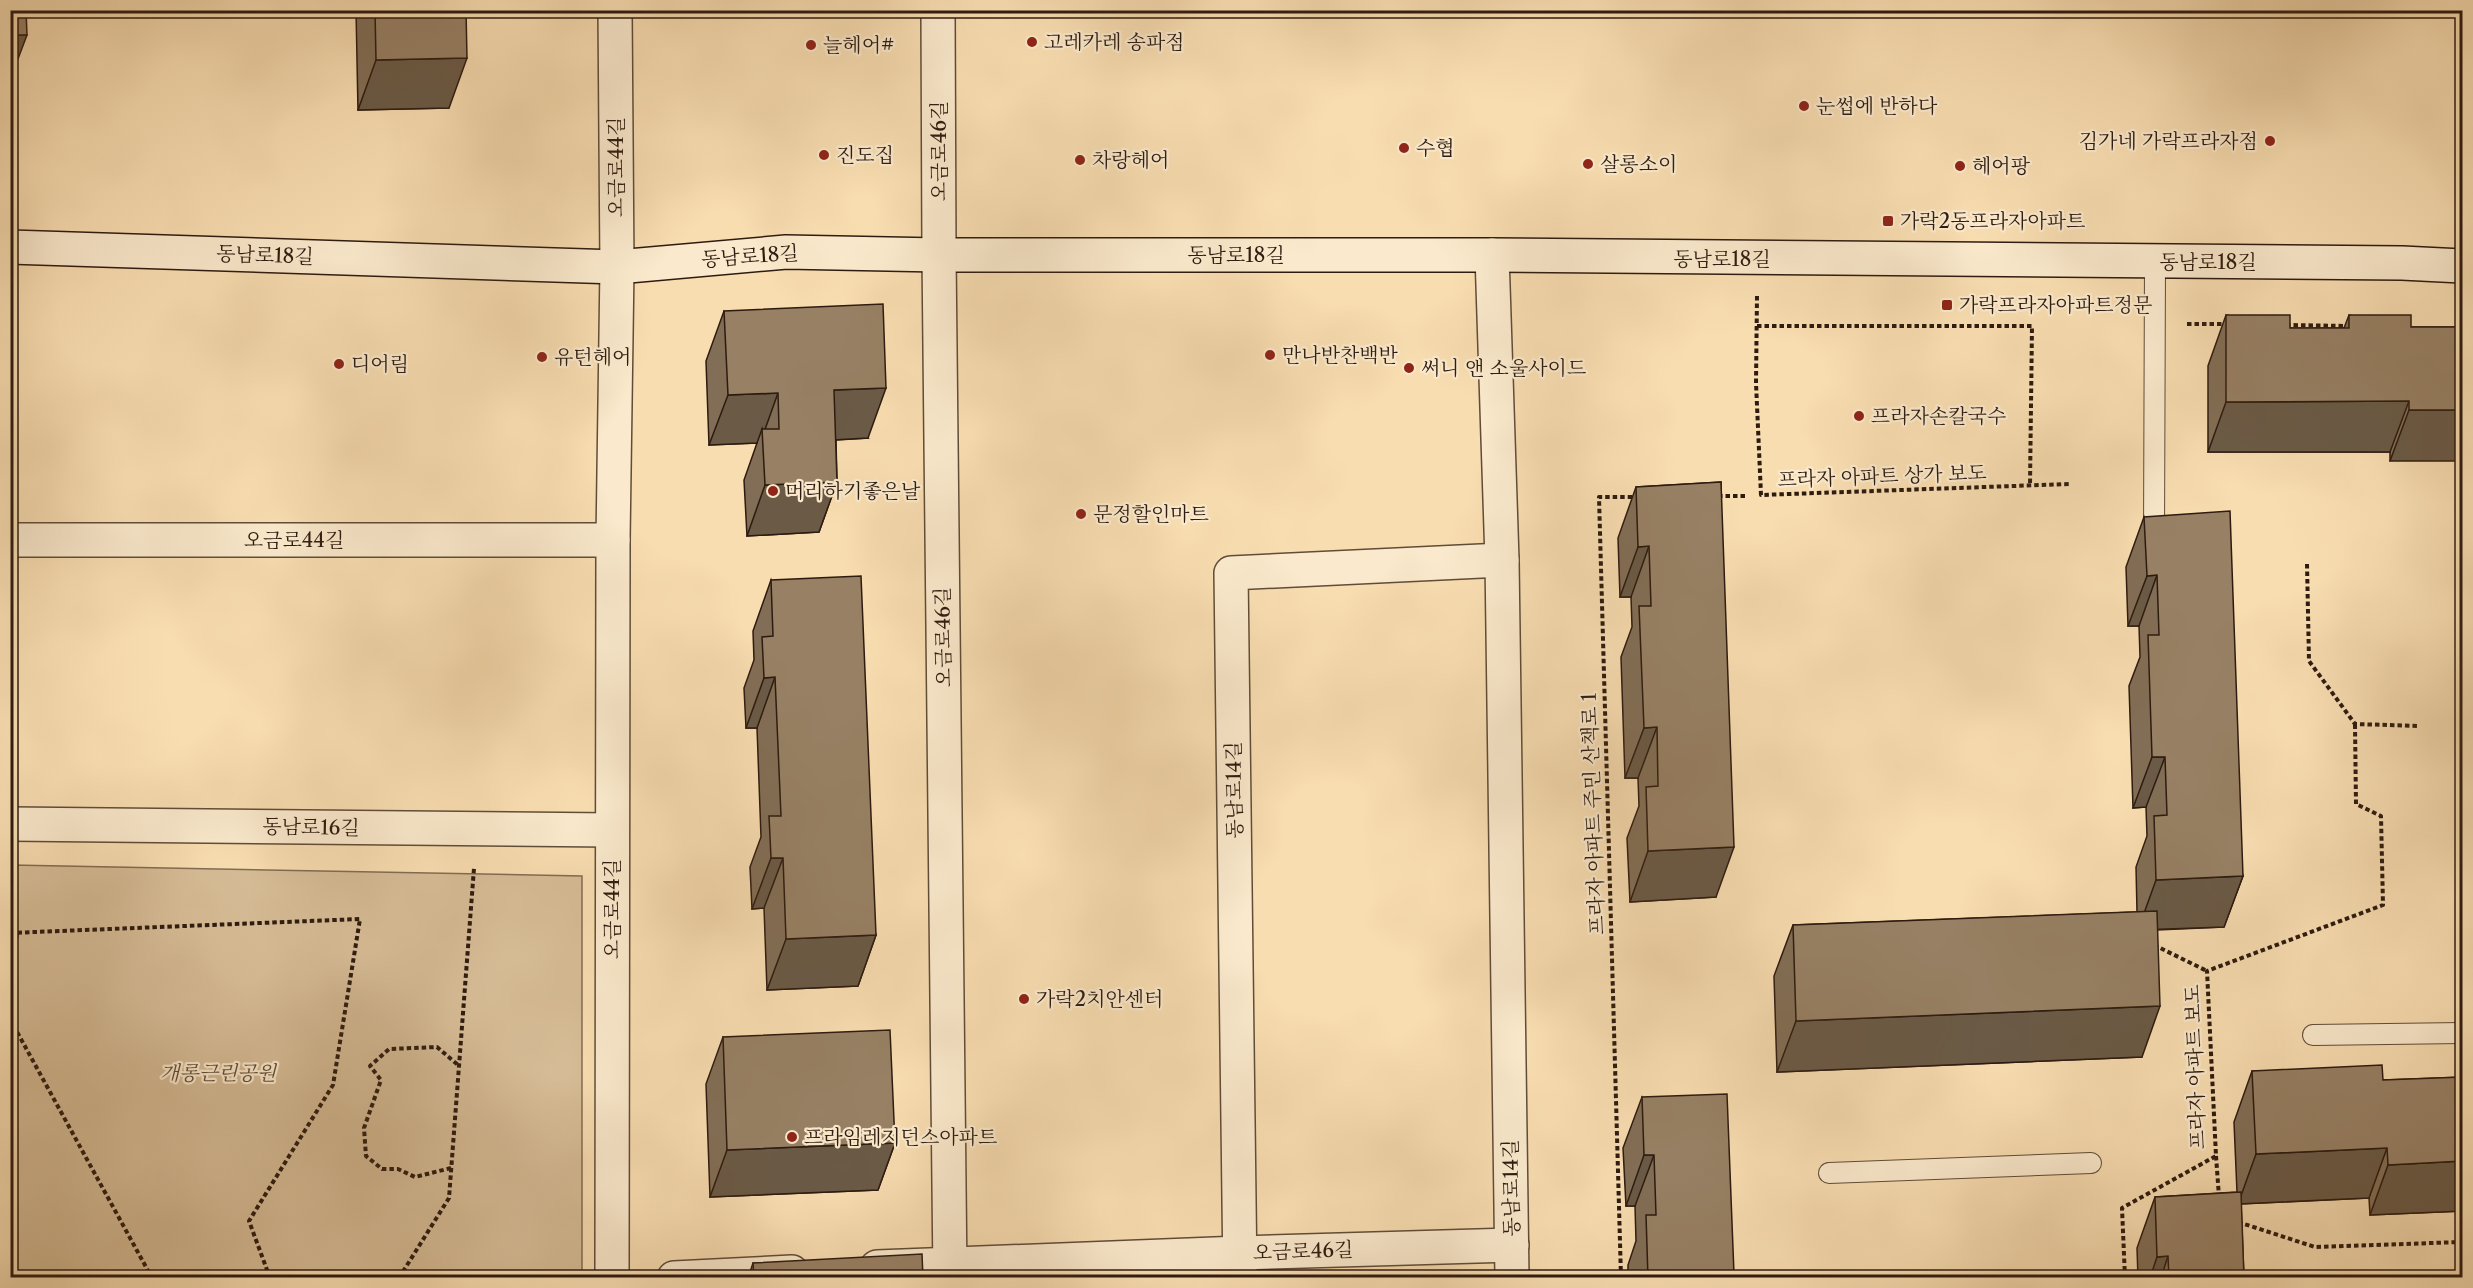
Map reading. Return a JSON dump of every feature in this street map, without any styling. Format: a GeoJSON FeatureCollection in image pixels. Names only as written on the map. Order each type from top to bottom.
{"type":"FeatureCollection","features":[{"type":"Feature","properties":{"kind":"street","name":"오금로44길"},"geometry":{"type":"LineString","coordinates":[[612,1278],[613,540],[617,267],[615,10]]}},
{"type":"Feature","properties":{"kind":"street","name":"오금로46길"},"geometry":{"type":"LineString","coordinates":[[938,10],[950,1271]]}},
{"type":"Feature","properties":{"kind":"street","name":"동남로18길"},"geometry":{"type":"LineString","coordinates":[[10,247],[617,267],[786,252],[939,255],[1492,255],[2402,263],[2463,266]]}},
{"type":"Feature","properties":{"kind":"street","name":"동남로14길"},"geometry":{"type":"LineString","coordinates":[[1492,255],[1502,560],[1512,1278]]}},
{"type":"Feature","properties":{"kind":"street","name":"오금로44길"},"geometry":{"type":"LineString","coordinates":[[10,540],[613,540]]}},
{"type":"Feature","properties":{"kind":"street","name":"동남로14길"},"geometry":{"type":"LineString","coordinates":[[1240,1265],[1231,573],[1502,560]]}},
{"type":"Feature","properties":{"kind":"street","name":"동남로16길"},"geometry":{"type":"LineString","coordinates":[[10,824],[612,830]]}},
{"type":"Feature","properties":{"kind":"street","name":"오금로46길"},"geometry":{"type":"LineString","coordinates":[[674,1278],[830,1270],[950,1271],[1240,1265],[1512,1245]]}},
{"type":"Feature","properties":{"kind":"lane"},"geometry":{"type":"LineString","coordinates":[[2154,540],[2156,262]]}},
{"type":"Feature","properties":{"kind":"lane"},"geometry":{"type":"LineString","coordinates":[[2313,1035],[2463,1033]]}},
{"type":"Feature","properties":{"kind":"lane"},"geometry":{"type":"LineString","coordinates":[[1829,1173],[2091,1163]]}},
{"type":"Feature","properties":{"kind":"path","name":"프라자 아파트 상가 보도"},"geometry":{"type":"LineString","coordinates":[[1758,259],[1756,383],[1761,495],[2070,483]]}},
{"type":"Feature","properties":{"kind":"path"},"geometry":{"type":"LineString","coordinates":[[2155,323],[2238,324]]}},
{"type":"Feature","properties":{"kind":"path"},"geometry":{"type":"LineString","coordinates":[[2285,325],[2356,327]]}},
{"type":"Feature","properties":{"kind":"path"},"geometry":{"type":"LineString","coordinates":[[1757,326],[2032,326],[2030,485]]}},
{"type":"Feature","properties":{"kind":"path"},"geometry":{"type":"LineString","coordinates":[[1713,496],[1747,496]]}},
{"type":"Feature","properties":{"kind":"path","name":"프라자 아파트 주민 산책로 1"},"geometry":{"type":"LineString","coordinates":[[1621,1278],[1599,497],[1644,497]]}},
{"type":"Feature","properties":{"kind":"path"},"geometry":{"type":"LineString","coordinates":[[2307,564],[2309,661],[2355,724],[2419,726]]}},
{"type":"Feature","properties":{"kind":"path","name":"프라자 아파트 보도"},"geometry":{"type":"LineString","coordinates":[[2124,1278],[2122,1208],[2216,1156],[2207,971],[2383,905],[2382,816],[2356,804],[2355,724]]}},
{"type":"Feature","properties":{"kind":"path"},"geometry":{"type":"LineString","coordinates":[[399,1278],[449,1198],[477,828]]}},
{"type":"Feature","properties":{"kind":"path"},"geometry":{"type":"LineString","coordinates":[[10,933],[360,919],[333,1085],[249,1221],[270,1278]]}},
{"type":"Feature","properties":{"kind":"path"},"geometry":{"type":"LineString","coordinates":[[10,999],[17,933]]}},
{"type":"Feature","properties":{"kind":"path"},"geometry":{"type":"LineString","coordinates":[[2146,942],[2207,971]]}},
{"type":"Feature","properties":{"kind":"path"},"geometry":{"type":"LineString","coordinates":[[10,1019],[152,1278]]}},
{"type":"Feature","properties":{"kind":"path"},"geometry":{"type":"LineString","coordinates":[[451,1167],[415,1177],[398,1169],[382,1169],[366,1156],[364,1128],[381,1080],[370,1066],[389,1049],[436,1047],[459,1066]]}},
{"type":"Feature","properties":{"kind":"path"},"geometry":{"type":"LineString","coordinates":[[2216,1156],[2219,1203]]}},
{"type":"Feature","properties":{"kind":"path"},"geometry":{"type":"LineString","coordinates":[[2232,1220],[2315,1247],[2463,1242]]}},
{"type":"Feature","properties":{"kind":"green space","name":"개롱근린공원"},"geometry":{"type":"Polygon","coordinates":[[[11,865],[582,876],[582,1277],[11,1277],[11,865]]]}},
{"type":"Feature","properties":{"kind":"building"},"geometry":{"type":"Polygon","coordinates":[[[10,10],[26,10],[27,35],[10,35],[10,10]]]}},
{"type":"Feature","properties":{"kind":"building"},"geometry":{"type":"Polygon","coordinates":[[[375,10],[466,10],[467,58],[376,60],[375,10]]]}},
{"type":"Feature","properties":{"kind":"building"},"geometry":{"type":"Polygon","coordinates":[[[883,304],[886,388],[834,390],[837,482],[765,485],[762,429],[779,429],[778,393],[728,395],[724,311],[883,304]]]}},
{"type":"Feature","properties":{"kind":"building"},"geometry":{"type":"Polygon","coordinates":[[[2226,315],[2290,315],[2290,328],[2349,328],[2349,315],[2411,315],[2411,327],[2463,327],[2463,410],[2409,410],[2409,401],[2226,402],[2226,315]]]}},
{"type":"Feature","properties":{"kind":"building"},"geometry":{"type":"Polygon","coordinates":[[[1721,482],[1734,847],[1648,851],[1646,787],[1658,786],[1657,727],[1644,728],[1639,606],[1651,606],[1649,546],[1638,547],[1636,487],[1721,482]]]}},
{"type":"Feature","properties":{"kind":"building"},"geometry":{"type":"Polygon","coordinates":[[[2230,511],[2243,876],[2156,880],[2154,816],[2167,815],[2165,757],[2152,757],[2148,635],[2159,635],[2157,575],[2147,576],[2144,517],[2230,511]]]}},
{"type":"Feature","properties":{"kind":"building"},"geometry":{"type":"Polygon","coordinates":[[[861,576],[876,935],[786,939],[783,858],[771,858],[769,816],[781,816],[775,677],[764,678],[762,637],[773,636],[771,580],[861,576]]]}},
{"type":"Feature","properties":{"kind":"building"},"geometry":{"type":"Polygon","coordinates":[[[2157,911],[2160,1006],[1796,1021],[1793,925],[2157,911]]]}},
{"type":"Feature","properties":{"kind":"building"},"geometry":{"type":"Polygon","coordinates":[[[890,1030],[895,1143],[727,1150],[723,1037],[890,1030]]]}},
{"type":"Feature","properties":{"kind":"building"},"geometry":{"type":"Polygon","coordinates":[[[2382,1065],[2383,1080],[2463,1077],[2463,1161],[2388,1165],[2387,1148],[2256,1154],[2252,1071],[2382,1065]]]}},
{"type":"Feature","properties":{"kind":"building"},"geometry":{"type":"Polygon","coordinates":[[[1727,1094],[1734,1274],[1743,1274],[1743,1278],[1648,1278],[1646,1215],[1656,1215],[1654,1155],[1644,1155],[1642,1097],[1727,1094]]]}},
{"type":"Feature","properties":{"kind":"building"},"geometry":{"type":"Polygon","coordinates":[[[2241,1192],[2244,1278],[2169,1278],[2168,1256],[2157,1257],[2155,1197],[2241,1192]]]}},
{"type":"Feature","properties":{"kind":"building"},"geometry":{"type":"Polygon","coordinates":[[[922,1254],[923,1278],[754,1278],[753,1263],[922,1254]]]}},
{"type":"Feature","properties":{"kind":"place","name":"고레카레 송파점"},"geometry":{"type":"Point","coordinates":[1032,42]}},
{"type":"Feature","properties":{"kind":"place","name":"늘헤어#"},"geometry":{"type":"Point","coordinates":[811,45]}},
{"type":"Feature","properties":{"kind":"place","name":"눈썹에 반하다"},"geometry":{"type":"Point","coordinates":[1804,106]}},
{"type":"Feature","properties":{"kind":"place","name":"김가네 가락프라자점"},"geometry":{"type":"Point","coordinates":[2270,141]}},
{"type":"Feature","properties":{"kind":"place","name":"수협"},"geometry":{"type":"Point","coordinates":[1404,148]}},
{"type":"Feature","properties":{"kind":"place","name":"진도집"},"geometry":{"type":"Point","coordinates":[824,155]}},
{"type":"Feature","properties":{"kind":"place","name":"차랑헤어"},"geometry":{"type":"Point","coordinates":[1080,160]}},
{"type":"Feature","properties":{"kind":"place","name":"살롱소이"},"geometry":{"type":"Point","coordinates":[1588,164]}},
{"type":"Feature","properties":{"kind":"place","name":"헤어팡"},"geometry":{"type":"Point","coordinates":[1960,166]}},
{"type":"Feature","properties":{"kind":"place","name":"가락2동프라자아파트"},"geometry":{"type":"Point","coordinates":[1888,221]}},
{"type":"Feature","properties":{"kind":"place","name":"가락프라자아파트정문"},"geometry":{"type":"Point","coordinates":[1947,305]}},
{"type":"Feature","properties":{"kind":"place","name":"만나반찬백반"},"geometry":{"type":"Point","coordinates":[1270,355]}},
{"type":"Feature","properties":{"kind":"place","name":"유턴헤어"},"geometry":{"type":"Point","coordinates":[542,357]}},
{"type":"Feature","properties":{"kind":"place","name":"디어림"},"geometry":{"type":"Point","coordinates":[339,364]}},
{"type":"Feature","properties":{"kind":"place","name":"써니 앤 소울사이드"},"geometry":{"type":"Point","coordinates":[1409,368]}},
{"type":"Feature","properties":{"kind":"place","name":"프라자손칼국수"},"geometry":{"type":"Point","coordinates":[1859,416]}},
{"type":"Feature","properties":{"kind":"place","name":"머리하기좋은날"},"geometry":{"type":"Point","coordinates":[773,491]}},
{"type":"Feature","properties":{"kind":"place","name":"문정할인마트"},"geometry":{"type":"Point","coordinates":[1081,514]}},
{"type":"Feature","properties":{"kind":"place","name":"가락2치안센터"},"geometry":{"type":"Point","coordinates":[1024,999]}},
{"type":"Feature","properties":{"kind":"place","name":"프라임레지던스아파트"},"geometry":{"type":"Point","coordinates":[792,1137]}}]}
